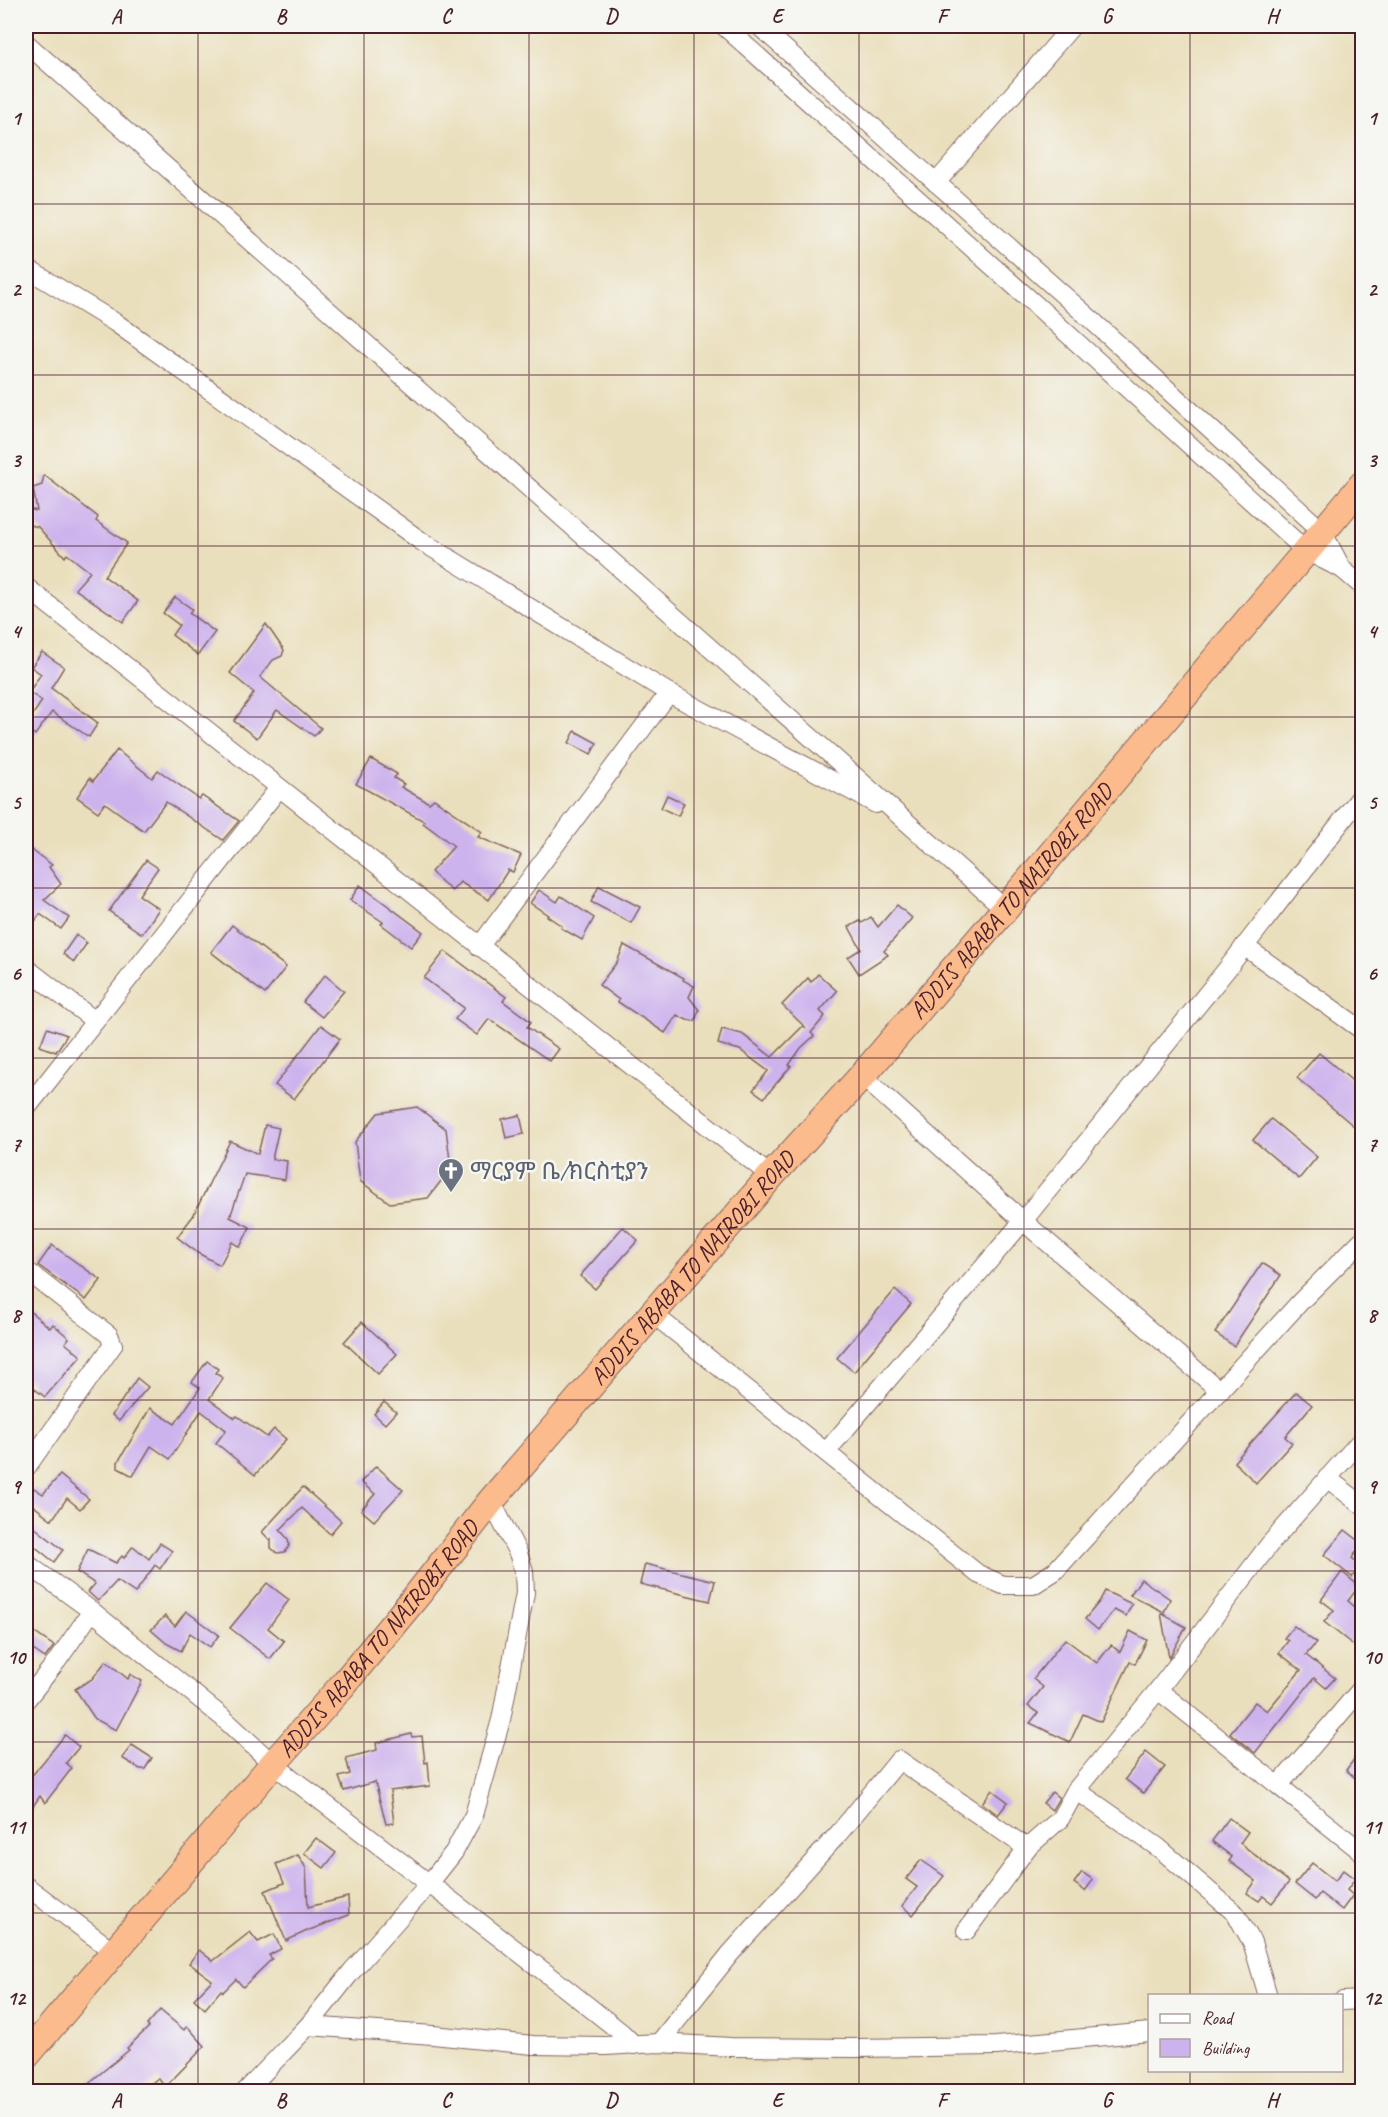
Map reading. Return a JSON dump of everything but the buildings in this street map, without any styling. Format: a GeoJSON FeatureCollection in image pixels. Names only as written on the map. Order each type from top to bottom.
{"type":"FeatureCollection","features":[{"type":"Feature","properties":{"kind":"highway","name":"ADDIS ABABA TO NAIROBI ROAD"},"geometry":{"type":"LineString","coordinates":[[26,2056],[113,1950],[341,1687],[491,1501],[771,1176],[862,1076],[1362,485]]}},
{"type":"Feature","properties":{"kind":"street"},"geometry":{"type":"LineString","coordinates":[[724,26],[1037,306],[1314,541],[1342,569]]}},
{"type":"Feature","properties":{"kind":"street"},"geometry":{"type":"LineString","coordinates":[[759,26],[1086,315],[1342,569],[1362,586]]}},
{"type":"Feature","properties":{"kind":"street"},"geometry":{"type":"LineString","coordinates":[[936,183],[1072,26]]}},
{"type":"Feature","properties":{"kind":"street"},"geometry":{"type":"LineString","coordinates":[[26,43],[1005,909]]}},
{"type":"Feature","properties":{"kind":"street"},"geometry":{"type":"LineString","coordinates":[[26,268],[116,323],[421,541],[669,693],[902,818]]}},
{"type":"Feature","properties":{"kind":"street"},"geometry":{"type":"LineString","coordinates":[[26,587],[771,1176]]}},
{"type":"Feature","properties":{"kind":"street"},"geometry":{"type":"LineString","coordinates":[[479,947],[669,693]]}},
{"type":"Feature","properties":{"kind":"street"},"geometry":{"type":"LineString","coordinates":[[26,1109],[279,788]]}},
{"type":"Feature","properties":{"kind":"street"},"geometry":{"type":"LineString","coordinates":[[826,1452],[1023,1221],[1244,946],[1356,816],[1362,795]]}},
{"type":"Feature","properties":{"kind":"street"},"geometry":{"type":"LineString","coordinates":[[1244,946],[1362,1030]]}},
{"type":"Feature","properties":{"kind":"street"},"geometry":{"type":"LineString","coordinates":[[26,968],[94,1021]]}},
{"type":"Feature","properties":{"kind":"street"},"geometry":{"type":"LineString","coordinates":[[862,1076],[1023,1221],[1220,1391]]}},
{"type":"Feature","properties":{"kind":"street"},"geometry":{"type":"LineString","coordinates":[[653,1314],[978,1574],[1003,1586],[1033,1585],[1055,1572],[1301,1301],[1362,1240]]}},
{"type":"Feature","properties":{"kind":"street"},"geometry":{"type":"LineString","coordinates":[[26,1270],[109,1335],[113,1345],[26,1468]]}},
{"type":"Feature","properties":{"kind":"street"},"geometry":{"type":"LineString","coordinates":[[966,1931],[1027,1848],[1060,1819],[1076,1790],[1158,1690],[1269,1545],[1362,1439]]}},
{"type":"Feature","properties":{"kind":"street"},"geometry":{"type":"LineString","coordinates":[[1328,1478],[1362,1505]]}},
{"type":"Feature","properties":{"kind":"street"},"geometry":{"type":"LineString","coordinates":[[245,2091],[308,2026],[352,1971],[428,1885],[454,1852],[474,1815],[501,1720],[525,1593],[524,1571],[518,1553],[491,1501]]}},
{"type":"Feature","properties":{"kind":"street"},"geometry":{"type":"LineString","coordinates":[[26,1563],[92,1611],[222,1717],[273,1764],[428,1885],[555,1980],[634,2045]]}},
{"type":"Feature","properties":{"kind":"street"},"geometry":{"type":"LineString","coordinates":[[26,1700],[92,1611]]}},
{"type":"Feature","properties":{"kind":"street"},"geometry":{"type":"LineString","coordinates":[[1279,1785],[1362,1688]]}},
{"type":"Feature","properties":{"kind":"street"},"geometry":{"type":"LineString","coordinates":[[1158,1690],[1362,1852]]}},
{"type":"Feature","properties":{"kind":"street"},"geometry":{"type":"LineString","coordinates":[[659,2043],[730,1954],[839,1833],[899,1760],[1027,1848]]}},
{"type":"Feature","properties":{"kind":"street"},"geometry":{"type":"LineString","coordinates":[[1076,1790],[1159,1848],[1236,1914],[1252,1942],[1268,1994]]}},
{"type":"Feature","properties":{"kind":"street"},"geometry":{"type":"LineString","coordinates":[[26,1886],[113,1950]]}},
{"type":"Feature","properties":{"kind":"street"},"geometry":{"type":"LineString","coordinates":[[1343,2001],[1362,2000]]}},
{"type":"Feature","properties":{"kind":"street"},"geometry":{"type":"LineString","coordinates":[[308,2026],[533,2045],[659,2043],[742,2048],[996,2046],[1148,2032]]}},
{"type":"Feature","properties":{"kind":"place","name":"ማርያም ቤ/ክርስቲያን"},"geometry":{"type":"Point","coordinates":[451,1194]}}]}
